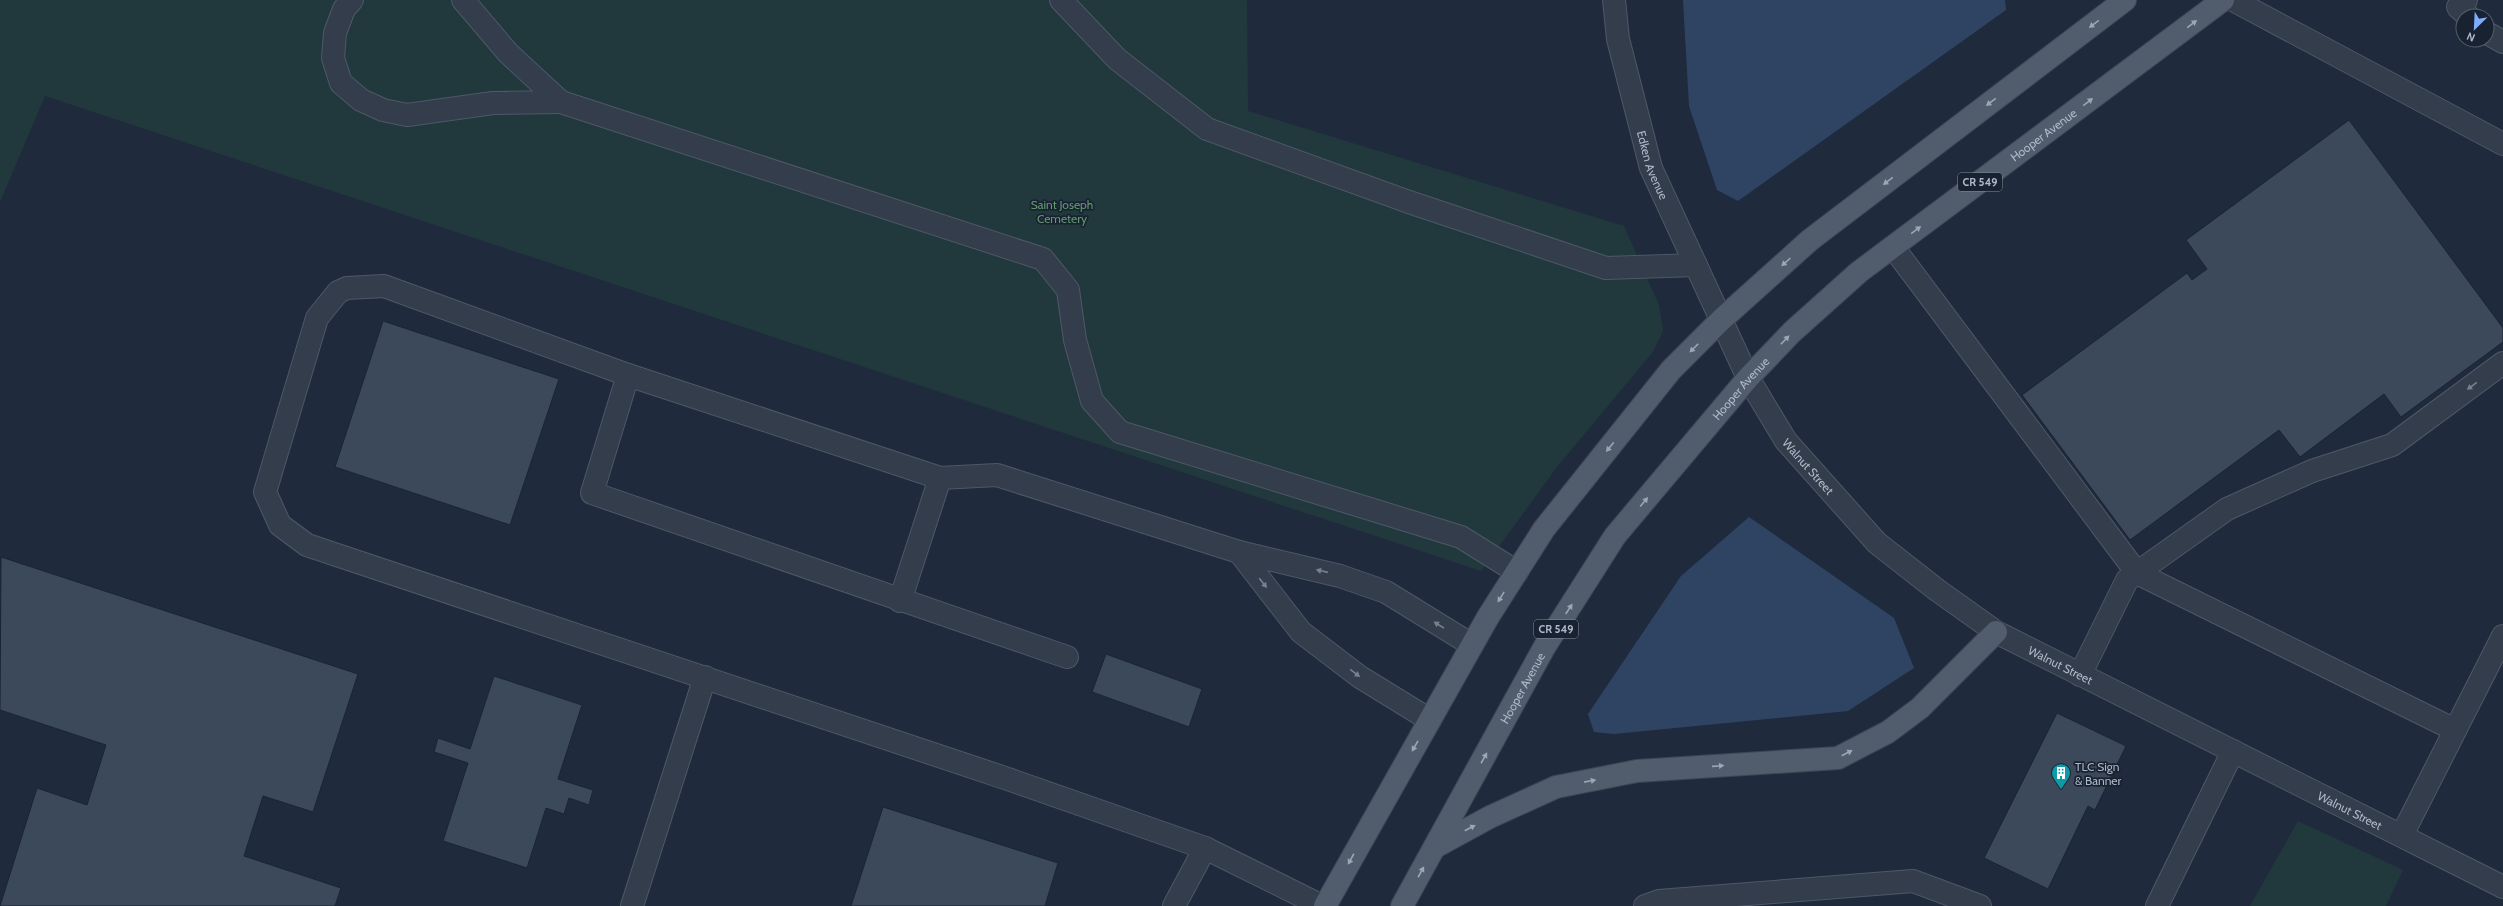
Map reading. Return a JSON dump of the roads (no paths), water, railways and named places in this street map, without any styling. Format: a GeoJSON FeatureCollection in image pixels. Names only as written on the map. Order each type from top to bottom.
{"type":"FeatureCollection","features":[{"type":"Feature","properties":{"kind":"main road"},"geometry":{"type":"LineString","coordinates":[[1325,906],[1472,645],[1544,529],[1671,370],[1721,320],[1810,240],[2125,0]]}},
{"type":"Feature","properties":{"kind":"main road","name":"Hooper Avenue"},"geometry":{"type":"LineString","coordinates":[[1402,906],[1545,646],[1615,536],[1748,378],[1792,332],[1859,272],[2223,0]]}},
{"type":"Feature","properties":{"kind":"main road"},"geometry":{"type":"LineString","coordinates":[[1435,847],[1490,817],[1556,787],[1637,771],[1838,758],[1888,732],[1920,708],[1996,632]]}},
{"type":"Feature","properties":{"kind":"street"},"geometry":{"type":"LineString","coordinates":[[352,0],[344,9],[334,33],[333,58],[341,83],[361,100],[383,110],[407,115],[493,103],[561,102],[1043,259],[1068,290],[1074,340],[1092,401],[1120,432],[1461,537],[1517,572]]}},
{"type":"Feature","properties":{"kind":"street"},"geometry":{"type":"LineString","coordinates":[[463,0],[508,53],[561,102]]}},
{"type":"Feature","properties":{"kind":"street"},"geometry":{"type":"LineString","coordinates":[[1061,0],[1117,59],[1207,129],[1409,202],[1606,268],[1696,264]]}},
{"type":"Feature","properties":{"kind":"street","name":"Edken Avenue"},"geometry":{"type":"LineString","coordinates":[[1614,0],[1618,39],[1651,168],[1721,320]]}},
{"type":"Feature","properties":{"kind":"street"},"geometry":{"type":"LineString","coordinates":[[2233,0],[2503,144]]}},
{"type":"Feature","properties":{"kind":"street"},"geometry":{"type":"LineString","coordinates":[[2459,8],[2458,7],[2466,0]]}},
{"type":"Feature","properties":{"kind":"street"},"geometry":{"type":"LineString","coordinates":[[1894,247],[2137,573],[2455,730]]}},
{"type":"Feature","properties":{"kind":"street"},"geometry":{"type":"LineString","coordinates":[[1322,906],[1206,848],[1005,778],[307,545],[280,524],[265,492],[318,318],[338,292],[347,288],[384,286],[628,375],[940,478],[997,475],[1239,552],[1340,576],[1386,592],[1472,645]]}},
{"type":"Feature","properties":{"kind":"street","name":"Walnut Street"},"geometry":{"type":"LineString","coordinates":[[1721,320],[1748,378],[1786,441],[1877,543],[1937,590],[1996,632],[2503,887]]}},
{"type":"Feature","properties":{"kind":"street"},"geometry":{"type":"LineString","coordinates":[[2080,675],[2127,580],[2227,509],[2312,471],[2392,445],[2503,363]]}},
{"type":"Feature","properties":{"kind":"street"},"geometry":{"type":"LineString","coordinates":[[628,375],[592,493],[900,601],[1067,657]]}},
{"type":"Feature","properties":{"kind":"street"},"geometry":{"type":"LineString","coordinates":[[900,601],[940,478]]}},
{"type":"Feature","properties":{"kind":"street"},"geometry":{"type":"LineString","coordinates":[[1239,552],[1301,632],[1360,677],[1430,720]]}},
{"type":"Feature","properties":{"kind":"street"},"geometry":{"type":"LineString","coordinates":[[2402,835],[2503,636]]}},
{"type":"Feature","properties":{"kind":"street"},"geometry":{"type":"LineString","coordinates":[[632,906],[705,677]]}},
{"type":"Feature","properties":{"kind":"street"},"geometry":{"type":"LineString","coordinates":[[2157,906],[2233,751]]}},
{"type":"Feature","properties":{"kind":"street"},"geometry":{"type":"LineString","coordinates":[[1174,906],[1206,848]]}},
{"type":"Feature","properties":{"kind":"street"},"geometry":{"type":"LineString","coordinates":[[1645,906],[1659,901],[1913,881],[1969,904]]}},
{"type":"Feature","properties":{"kind":"water"},"geometry":{"type":"Polygon","coordinates":[[[1683,0],[2005,0],[2006,10],[1738,201],[1717,190],[1689,106],[1683,0]]]}},
{"type":"Feature","properties":{"kind":"water"},"geometry":{"type":"Polygon","coordinates":[[[1749,517],[1894,618],[1914,668],[1848,711],[1614,734],[1594,732],[1588,714],[1681,576],[1749,517]]]}},
{"type":"Feature","properties":{"kind":"place","name":"TLC Sign & Banner"},"geometry":{"type":"Point","coordinates":[2061,790]}},
{"type":"Feature","properties":{"kind":"park label","name":"Saint Joseph Cemetery"},"geometry":{"type":"Point","coordinates":[1062,211]}}]}
